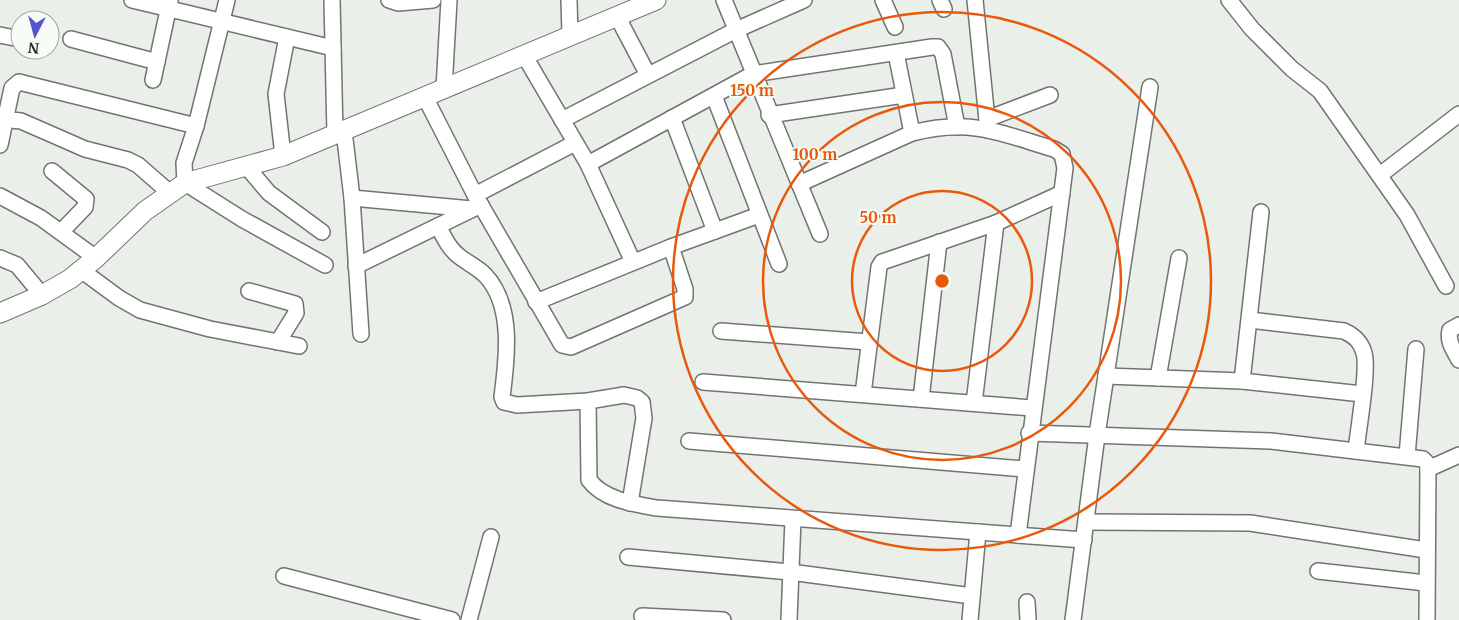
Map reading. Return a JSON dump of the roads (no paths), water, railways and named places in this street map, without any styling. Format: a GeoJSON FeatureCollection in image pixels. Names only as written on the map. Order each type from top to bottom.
{"type":"FeatureCollection","features":[{"type":"Feature","properties":{"kind":"main road"},"geometry":{"type":"LineString","coordinates":[[0,313],[42,295],[80,270],[96,258],[145,211],[178,188],[283,156],[656,0]]}},
{"type":"Feature","properties":{"kind":"street"},"geometry":{"type":"LineString","coordinates":[[132,0],[170,4],[224,22],[332,48]]}},
{"type":"Feature","properties":{"kind":"street"},"geometry":{"type":"LineString","coordinates":[[178,188],[224,22],[228,0]]}},
{"type":"Feature","properties":{"kind":"street"},"geometry":{"type":"LineString","coordinates":[[332,0],[332,48],[340,133],[352,198],[361,334]]}},
{"type":"Feature","properties":{"kind":"street"},"geometry":{"type":"LineString","coordinates":[[389,0],[398,4],[433,0]]}},
{"type":"Feature","properties":{"kind":"street"},"geometry":{"type":"LineString","coordinates":[[444,89],[449,0]]}},
{"type":"Feature","properties":{"kind":"street"},"geometry":{"type":"LineString","coordinates":[[569,0],[570,36]]}},
{"type":"Feature","properties":{"kind":"street"},"geometry":{"type":"LineString","coordinates":[[724,0],[769,115],[820,234]]}},
{"type":"Feature","properties":{"kind":"street"},"geometry":{"type":"LineString","coordinates":[[562,120],[736,30],[804,0]]}},
{"type":"Feature","properties":{"kind":"street"},"geometry":{"type":"LineString","coordinates":[[883,0],[895,27]]}},
{"type":"Feature","properties":{"kind":"street"},"geometry":{"type":"LineString","coordinates":[[974,0],[987,125]]}},
{"type":"Feature","properties":{"kind":"street"},"geometry":{"type":"LineString","coordinates":[[1229,0],[1252,29],[1292,69],[1320,91],[1422,238],[1446,286]]}},
{"type":"Feature","properties":{"kind":"street"},"geometry":{"type":"LineString","coordinates":[[153,80],[170,4]]}},
{"type":"Feature","properties":{"kind":"street"},"geometry":{"type":"LineString","coordinates":[[617,16],[648,75]]}},
{"type":"Feature","properties":{"kind":"street"},"geometry":{"type":"LineString","coordinates":[[283,156],[276,94],[287,37]]}},
{"type":"Feature","properties":{"kind":"street"},"geometry":{"type":"LineString","coordinates":[[71,39],[157,62]]}},
{"type":"Feature","properties":{"kind":"street"},"geometry":{"type":"LineString","coordinates":[[588,164],[753,74],[932,47],[941,50],[957,127]]}},
{"type":"Feature","properties":{"kind":"street"},"geometry":{"type":"LineString","coordinates":[[896,53],[912,133]]}},
{"type":"Feature","properties":{"kind":"street"},"geometry":{"type":"LineString","coordinates":[[524,55],[588,164],[633,262]]}},
{"type":"Feature","properties":{"kind":"street"},"geometry":{"type":"LineString","coordinates":[[0,146],[3,119],[12,88],[19,82],[196,126]]}},
{"type":"Feature","properties":{"kind":"street"},"geometry":{"type":"LineString","coordinates":[[1073,620],[1097,435],[1150,87]]}},
{"type":"Feature","properties":{"kind":"street"},"geometry":{"type":"LineString","coordinates":[[769,115],[904,95]]}},
{"type":"Feature","properties":{"kind":"street"},"geometry":{"type":"LineString","coordinates":[[798,184],[912,133],[987,125],[1050,95]]}},
{"type":"Feature","properties":{"kind":"street"},"geometry":{"type":"LineString","coordinates":[[714,96],[779,264]]}},
{"type":"Feature","properties":{"kind":"street"},"geometry":{"type":"LineString","coordinates":[[425,97],[476,203],[558,342],[566,347],[571,347],[685,297],[686,289],[671,247]]}},
{"type":"Feature","properties":{"kind":"street"},"geometry":{"type":"LineString","coordinates":[[1380,175],[1459,114]]}},
{"type":"Feature","properties":{"kind":"street"},"geometry":{"type":"LineString","coordinates":[[672,118],[714,231]]}},
{"type":"Feature","properties":{"kind":"street"},"geometry":{"type":"LineString","coordinates":[[3,119],[35,127],[85,149],[128,160],[178,188],[242,219],[325,265]]}},
{"type":"Feature","properties":{"kind":"street"},"geometry":{"type":"LineString","coordinates":[[987,125],[1008,137],[1054,149],[1062,154],[1064,160],[1062,193],[1032,408],[1018,535]]}},
{"type":"Feature","properties":{"kind":"street"},"geometry":{"type":"LineString","coordinates":[[356,266],[438,226],[575,143]]}},
{"type":"Feature","properties":{"kind":"street"},"geometry":{"type":"LineString","coordinates":[[246,166],[268,193],[322,232]]}},
{"type":"Feature","properties":{"kind":"street"},"geometry":{"type":"LineString","coordinates":[[52,171],[86,199],[85,207],[61,232]]}},
{"type":"Feature","properties":{"kind":"street"},"geometry":{"type":"LineString","coordinates":[[863,394],[879,267],[882,262],[996,224],[1062,193]]}},
{"type":"Feature","properties":{"kind":"street"},"geometry":{"type":"LineString","coordinates":[[0,196],[41,218],[96,258]]}},
{"type":"Feature","properties":{"kind":"street"},"geometry":{"type":"LineString","coordinates":[[352,198],[476,203]]}},
{"type":"Feature","properties":{"kind":"street"},"geometry":{"type":"LineString","coordinates":[[1242,381],[1261,212]]}},
{"type":"Feature","properties":{"kind":"street"},"geometry":{"type":"LineString","coordinates":[[536,302],[671,247],[759,216]]}},
{"type":"Feature","properties":{"kind":"street"},"geometry":{"type":"LineString","coordinates":[[974,403],[996,224]]}},
{"type":"Feature","properties":{"kind":"street"},"geometry":{"type":"LineString","coordinates":[[438,226],[454,252],[483,273],[494,285],[503,314],[506,356],[502,397],[504,402],[509,404],[588,401],[624,395],[637,398],[642,402],[644,418],[630,503]]}},
{"type":"Feature","properties":{"kind":"street"},"geometry":{"type":"LineString","coordinates":[[921,399],[939,242]]}},
{"type":"Feature","properties":{"kind":"street"},"geometry":{"type":"LineString","coordinates":[[0,258],[18,265],[42,295]]}},
{"type":"Feature","properties":{"kind":"street"},"geometry":{"type":"LineString","coordinates":[[1158,378],[1178,258]]}},
{"type":"Feature","properties":{"kind":"street"},"geometry":{"type":"LineString","coordinates":[[80,270],[119,298],[140,310],[210,330],[299,346]]}},
{"type":"Feature","properties":{"kind":"street"},"geometry":{"type":"LineString","coordinates":[[248,291],[295,304],[296,313],[278,342]]}},
{"type":"Feature","properties":{"kind":"street"},"geometry":{"type":"LineString","coordinates":[[1250,320],[1344,331],[1352,335],[1359,342],[1365,360],[1356,451]]}},
{"type":"Feature","properties":{"kind":"street"},"geometry":{"type":"LineString","coordinates":[[1459,325],[1450,330],[1449,342],[1459,360]]}},
{"type":"Feature","properties":{"kind":"street"},"geometry":{"type":"LineString","coordinates":[[721,331],[869,342]]}},
{"type":"Feature","properties":{"kind":"street"},"geometry":{"type":"LineString","coordinates":[[1407,456],[1416,349]]}},
{"type":"Feature","properties":{"kind":"street"},"geometry":{"type":"LineString","coordinates":[[1106,376],[1242,381],[1362,394]]}},
{"type":"Feature","properties":{"kind":"street"},"geometry":{"type":"LineString","coordinates":[[704,382],[1032,408]]}},
{"type":"Feature","properties":{"kind":"street"},"geometry":{"type":"LineString","coordinates":[[588,401],[589,480],[594,488],[630,503],[657,508],[1084,540]]}},
{"type":"Feature","properties":{"kind":"street"},"geometry":{"type":"LineString","coordinates":[[1029,433],[1262,440],[1423,458],[1428,469],[1427,620]]}},
{"type":"Feature","properties":{"kind":"street"},"geometry":{"type":"LineString","coordinates":[[689,441],[1025,469]]}},
{"type":"Feature","properties":{"kind":"street"},"geometry":{"type":"LineString","coordinates":[[1428,469],[1459,454]]}},
{"type":"Feature","properties":{"kind":"street"},"geometry":{"type":"LineString","coordinates":[[789,620],[793,518]]}},
{"type":"Feature","properties":{"kind":"street"},"geometry":{"type":"LineString","coordinates":[[1086,522],[1250,523],[1426,550]]}},
{"type":"Feature","properties":{"kind":"street"},"geometry":{"type":"LineString","coordinates":[[970,620],[978,532]]}},
{"type":"Feature","properties":{"kind":"street"},"geometry":{"type":"LineString","coordinates":[[469,620],[491,537]]}},
{"type":"Feature","properties":{"kind":"street"},"geometry":{"type":"LineString","coordinates":[[628,557],[790,572],[972,596]]}},
{"type":"Feature","properties":{"kind":"street"},"geometry":{"type":"LineString","coordinates":[[1318,571],[1426,582]]}},
{"type":"Feature","properties":{"kind":"street"},"geometry":{"type":"LineString","coordinates":[[284,576],[452,620]]}},
{"type":"Feature","properties":{"kind":"street"},"geometry":{"type":"LineString","coordinates":[[1027,602],[1028,620]]}},
{"type":"Feature","properties":{"kind":"street"},"geometry":{"type":"LineString","coordinates":[[642,616],[724,620]]}}]}
